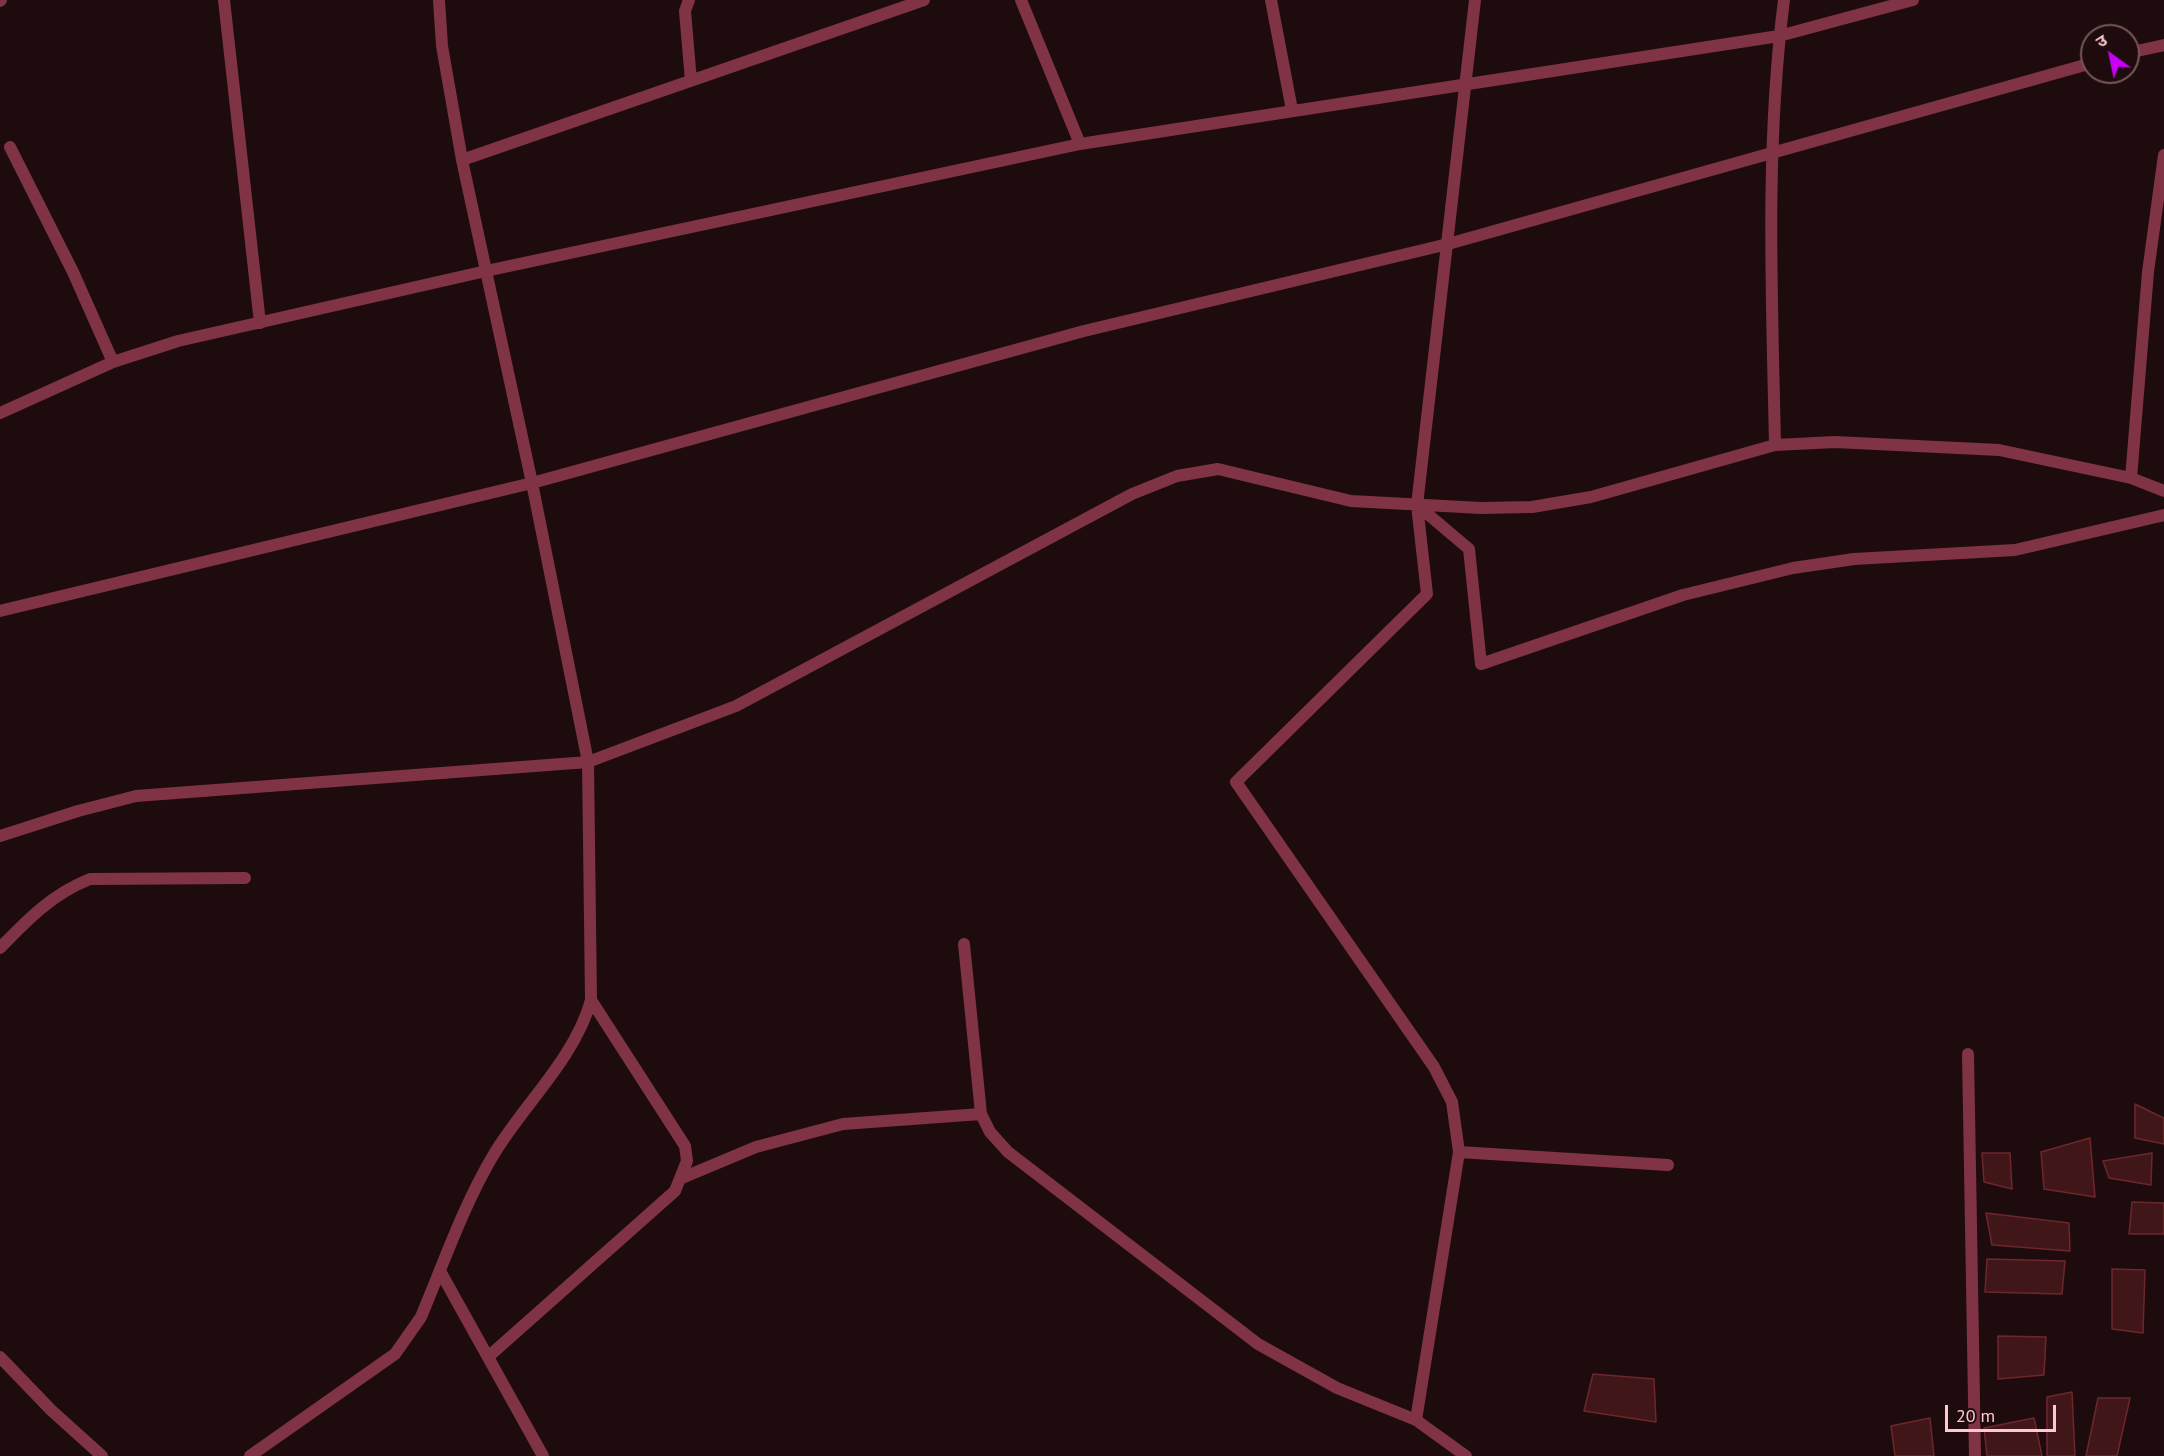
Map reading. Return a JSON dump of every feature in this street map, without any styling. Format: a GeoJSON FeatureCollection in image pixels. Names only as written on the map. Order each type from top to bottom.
{"type":"FeatureCollection","features":[{"type":"Feature","properties":{"kind":"street"},"geometry":{"type":"LineString","coordinates":[[224,0],[260,323]]}},
{"type":"Feature","properties":{"kind":"street"},"geometry":{"type":"LineString","coordinates":[[250,1456],[395,1354],[421,1317],[477,1185],[495,1153],[578,1035],[591,1000],[588,762],[532,483],[462,160],[442,46],[439,0]]}},
{"type":"Feature","properties":{"kind":"street"},"geometry":{"type":"LineString","coordinates":[[689,0],[685,11],[691,81]]}},
{"type":"Feature","properties":{"kind":"street"},"geometry":{"type":"LineString","coordinates":[[462,160],[924,0]]}},
{"type":"Feature","properties":{"kind":"street"},"geometry":{"type":"LineString","coordinates":[[1021,0],[1080,144]]}},
{"type":"Feature","properties":{"kind":"street"},"geometry":{"type":"LineString","coordinates":[[1271,0],[1293,110]]}},
{"type":"Feature","properties":{"kind":"street"},"geometry":{"type":"LineString","coordinates":[[1416,1420],[1459,1152],[1452,1102],[1434,1067],[1236,782],[1427,594],[1417,505],[1475,0]]}},
{"type":"Feature","properties":{"kind":"street"},"geometry":{"type":"LineString","coordinates":[[1775,445],[1771,273],[1772,152],[1779,36],[1784,0]]}},
{"type":"Feature","properties":{"kind":"street"},"geometry":{"type":"LineString","coordinates":[[0,413],[113,362],[178,341],[486,271],[1080,144],[1779,36],[1913,0]]}},
{"type":"Feature","properties":{"kind":"street"},"geometry":{"type":"LineString","coordinates":[[2140,50],[2164,45]]}},
{"type":"Feature","properties":{"kind":"street"},"geometry":{"type":"LineString","coordinates":[[0,611],[532,483],[1084,331],[1448,244],[2080,66]]}},
{"type":"Feature","properties":{"kind":"street"},"geometry":{"type":"LineString","coordinates":[[10,147],[68,262],[113,362]]}},
{"type":"Feature","properties":{"kind":"street"},"geometry":{"type":"LineString","coordinates":[[2131,478],[2148,272],[2160,213],[2164,155]]}},
{"type":"Feature","properties":{"kind":"street"},"geometry":{"type":"LineString","coordinates":[[0,836],[78,811],[136,796],[588,762],[736,706],[1132,494],[1177,476],[1218,469],[1351,501],[1417,505],[1532,507],[1582,499],[1775,445],[1835,442],[1999,450],[2131,478],[2164,491]]}},
{"type":"Feature","properties":{"kind":"street"},"geometry":{"type":"LineString","coordinates":[[1417,505],[1469,549],[1481,664],[1683,595],[1793,568],[1854,559],[2015,550],[2164,515]]}},
{"type":"Feature","properties":{"kind":"street"},"geometry":{"type":"LineString","coordinates":[[0,948],[46,903],[70,887],[90,879],[245,878]]}},
{"type":"Feature","properties":{"kind":"street"},"geometry":{"type":"LineString","coordinates":[[963,944],[981,1114],[990,1132],[1008,1152],[1258,1344],[1337,1388],[1416,1420],[1466,1456]]}},
{"type":"Feature","properties":{"kind":"street"},"geometry":{"type":"LineString","coordinates":[[488,1357],[675,1191],[687,1161],[685,1146],[591,1000]]}},
{"type":"Feature","properties":{"kind":"street"},"geometry":{"type":"LineString","coordinates":[[1968,1054],[1975,1456]]}},
{"type":"Feature","properties":{"kind":"street"},"geometry":{"type":"LineString","coordinates":[[682,1178],[756,1147],[843,1124],[981,1114]]}},
{"type":"Feature","properties":{"kind":"street"},"geometry":{"type":"LineString","coordinates":[[1459,1152],[1668,1165]]}},
{"type":"Feature","properties":{"kind":"street"},"geometry":{"type":"LineString","coordinates":[[440,1271],[543,1456]]}},
{"type":"Feature","properties":{"kind":"street"},"geometry":{"type":"LineString","coordinates":[[0,1357],[51,1410],[102,1456]]}},
{"type":"Feature","properties":{"kind":"building"},"geometry":{"type":"Polygon","coordinates":[[[2135,1104],[2164,1118],[2164,1144],[2135,1138],[2135,1104]]]}},
{"type":"Feature","properties":{"kind":"building"},"geometry":{"type":"Polygon","coordinates":[[[2090,1138],[2095,1197],[2044,1189],[2041,1152],[2090,1138]]]}},
{"type":"Feature","properties":{"kind":"building"},"geometry":{"type":"Polygon","coordinates":[[[1982,1153],[2010,1153],[2012,1189],[1984,1182],[1982,1153]]]}},
{"type":"Feature","properties":{"kind":"building"},"geometry":{"type":"Polygon","coordinates":[[[2152,1153],[2151,1185],[2109,1178],[2103,1161],[2152,1153]]]}},
{"type":"Feature","properties":{"kind":"building"},"geometry":{"type":"Polygon","coordinates":[[[2132,1202],[2164,1203],[2164,1234],[2129,1234],[2132,1202]]]}},
{"type":"Feature","properties":{"kind":"building"},"geometry":{"type":"Polygon","coordinates":[[[1986,1213],[2069,1223],[2070,1251],[1992,1245],[1986,1213]]]}},
{"type":"Feature","properties":{"kind":"building"},"geometry":{"type":"Polygon","coordinates":[[[1987,1259],[2065,1261],[2062,1294],[1985,1292],[1987,1259]]]}},
{"type":"Feature","properties":{"kind":"building"},"geometry":{"type":"Polygon","coordinates":[[[2112,1269],[2145,1270],[2143,1333],[2112,1329],[2112,1269]]]}},
{"type":"Feature","properties":{"kind":"building"},"geometry":{"type":"Polygon","coordinates":[[[1998,1336],[2046,1337],[2044,1375],[1998,1379],[1998,1336]]]}},
{"type":"Feature","properties":{"kind":"building"},"geometry":{"type":"Polygon","coordinates":[[[1593,1374],[1654,1379],[1656,1422],[1584,1411],[1593,1374]]]}},
{"type":"Feature","properties":{"kind":"building"},"geometry":{"type":"Polygon","coordinates":[[[2072,1392],[2075,1456],[2047,1456],[2047,1397],[2072,1392]]]}},
{"type":"Feature","properties":{"kind":"building"},"geometry":{"type":"Polygon","coordinates":[[[2098,1398],[2130,1398],[2117,1456],[2086,1456],[2098,1398]]]}},
{"type":"Feature","properties":{"kind":"building"},"geometry":{"type":"Polygon","coordinates":[[[1930,1418],[1934,1456],[1895,1456],[1891,1426],[1930,1418]]]}},
{"type":"Feature","properties":{"kind":"building"},"geometry":{"type":"Polygon","coordinates":[[[2034,1418],[2042,1456],[1987,1456],[1984,1428],[2034,1418]]]}}]}
